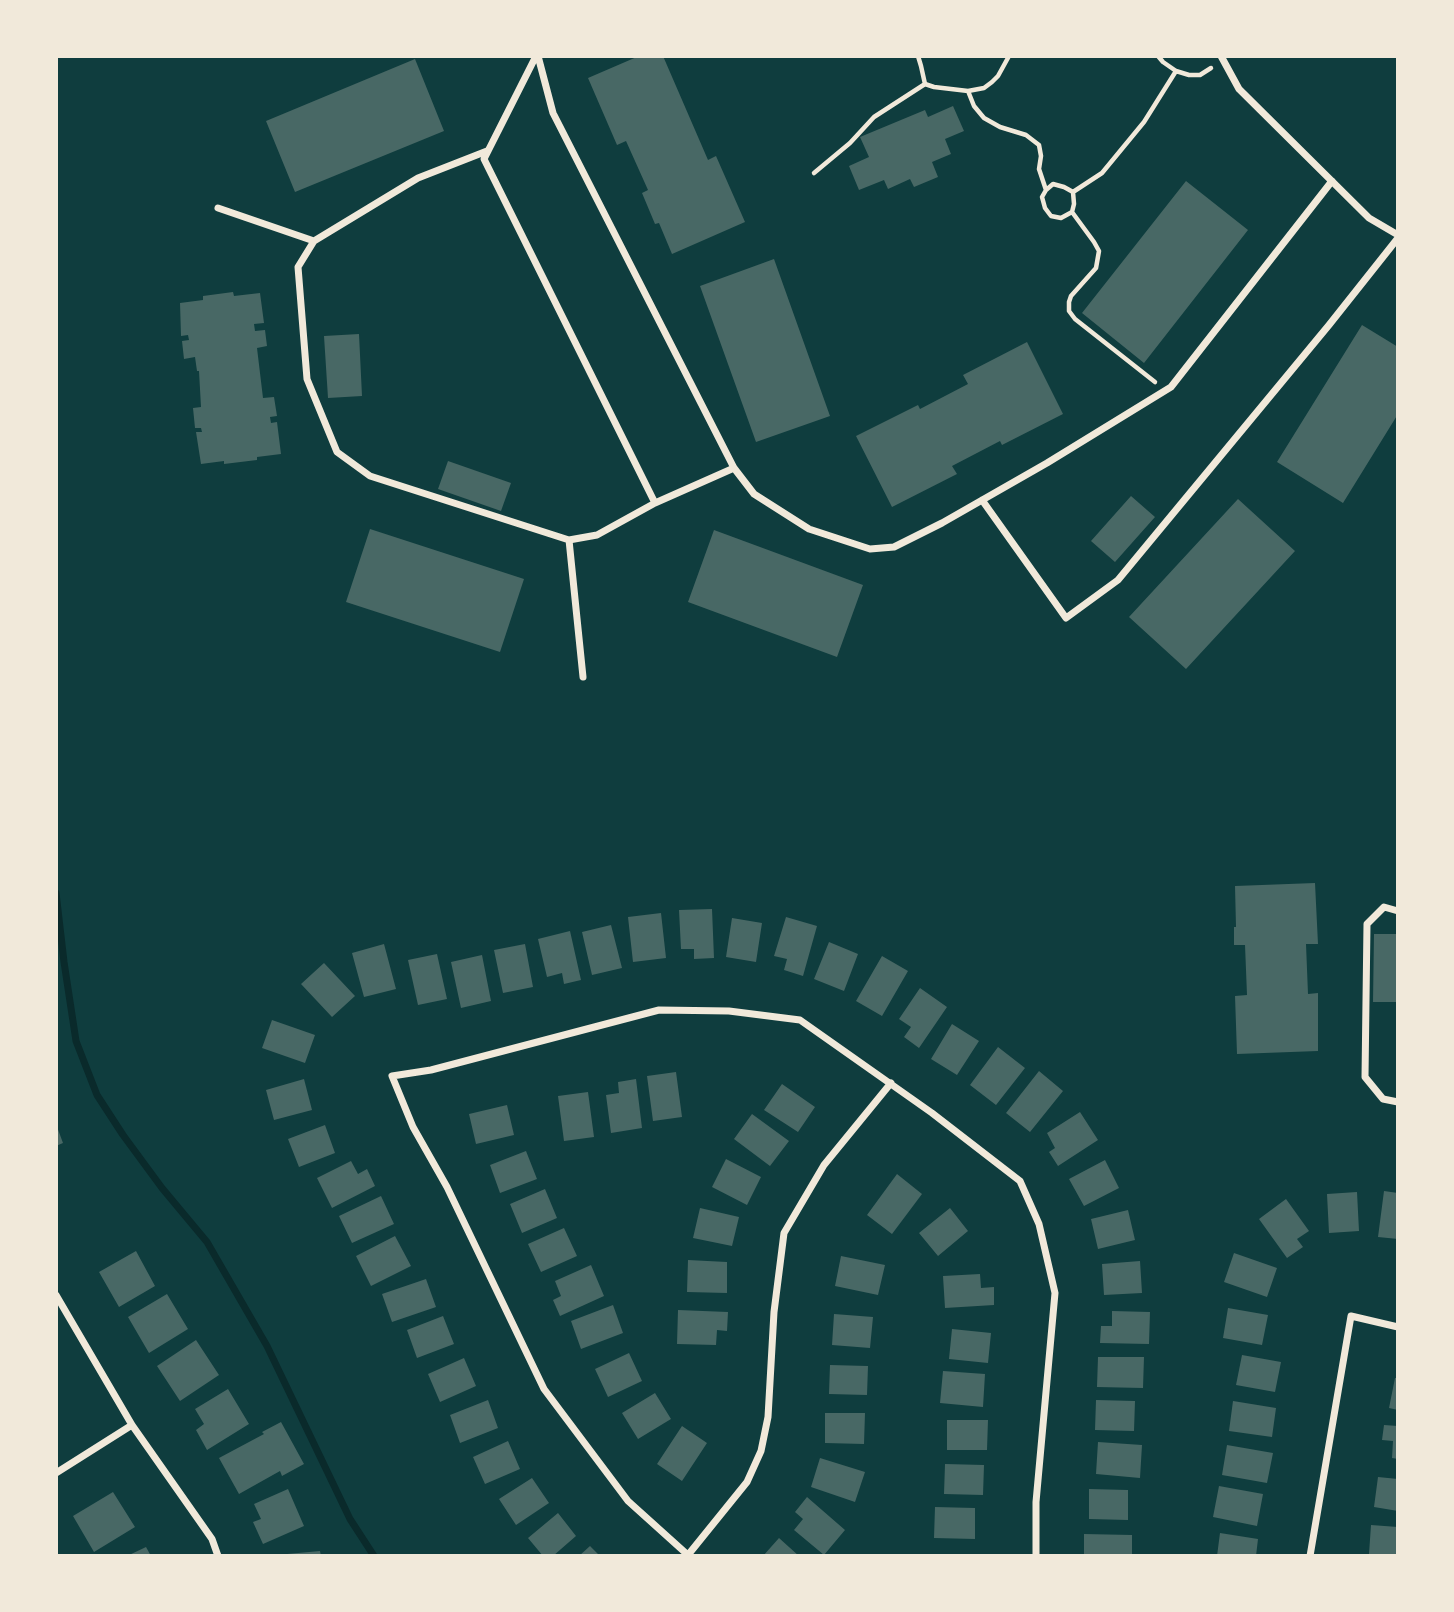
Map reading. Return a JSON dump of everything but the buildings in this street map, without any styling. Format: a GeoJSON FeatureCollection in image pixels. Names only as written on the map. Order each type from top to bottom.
{"type":"FeatureCollection","features":[{"type":"Feature","properties":{"kind":"street"},"geometry":{"type":"LineString","coordinates":[[537,56],[484,159],[655,503]]}},
{"type":"Feature","properties":{"kind":"street"},"geometry":{"type":"LineString","coordinates":[[537,56],[553,113],[734,468],[754,494],[809,529],[870,549],[894,547],[942,523],[1171,387],[1332,181]]}},
{"type":"Feature","properties":{"kind":"street"},"geometry":{"type":"LineString","coordinates":[[982,500],[1066,618],[1118,580],[1329,325],[1398,237],[1369,218],[1239,89],[1221,56]]}},
{"type":"Feature","properties":{"kind":"street"},"geometry":{"type":"LineString","coordinates":[[488,151],[418,178],[314,241],[298,267],[307,379],[337,452],[370,476],[569,540],[597,535],[655,503],[734,468]]}},
{"type":"Feature","properties":{"kind":"street"},"geometry":{"type":"LineString","coordinates":[[218,208],[314,241]]}},
{"type":"Feature","properties":{"kind":"street"},"geometry":{"type":"LineString","coordinates":[[569,540],[583,677]]}},
{"type":"Feature","properties":{"kind":"street"},"geometry":{"type":"LineString","coordinates":[[1398,911],[1384,907],[1367,924],[1365,1077],[1383,1099],[1398,1102]]}},
{"type":"Feature","properties":{"kind":"street"},"geometry":{"type":"LineString","coordinates":[[891,1083],[824,1165],[784,1233],[774,1312],[768,1417],[761,1451],[747,1482],[688,1555],[628,1501],[544,1389],[447,1187],[413,1127],[392,1076],[431,1070],[659,1010],[729,1011],[800,1020],[891,1083],[932,1112],[1020,1181],[1039,1224],[1055,1293],[1036,1502],[1036,1556]]}},
{"type":"Feature","properties":{"kind":"street"},"geometry":{"type":"LineString","coordinates":[[56,1295],[132,1424],[212,1539],[218,1556]]}},
{"type":"Feature","properties":{"kind":"street"},"geometry":{"type":"LineString","coordinates":[[1310,1556],[1351,1316],[1398,1327]]}},
{"type":"Feature","properties":{"kind":"street"},"geometry":{"type":"LineString","coordinates":[[56,1473],[132,1424]]}},
{"type":"Feature","properties":{"kind":"path"},"geometry":{"type":"LineString","coordinates":[[918,56],[925,84]]}},
{"type":"Feature","properties":{"kind":"path"},"geometry":{"type":"LineString","coordinates":[[925,84],[968,91],[984,88],[998,76],[1009,56]]}},
{"type":"Feature","properties":{"kind":"path"},"geometry":{"type":"LineString","coordinates":[[1158,56],[1176,71],[1200,75],[1212,67],[1212,63]]}},
{"type":"Feature","properties":{"kind":"path"},"geometry":{"type":"LineString","coordinates":[[1073,192],[1102,173],[1144,122],[1176,71]]}},
{"type":"Feature","properties":{"kind":"path"},"geometry":{"type":"LineString","coordinates":[[814,173],[850,143],[874,117],[925,84]]}},
{"type":"Feature","properties":{"kind":"path"},"geometry":{"type":"LineString","coordinates":[[968,91],[974,106],[984,118],[1000,127],[1026,135],[1039,145],[1039,169],[1046,190]]}},
{"type":"Feature","properties":{"kind":"path"},"geometry":{"type":"LineString","coordinates":[[1053,184],[1073,192],[1072,212],[1062,218],[1051,216],[1042,197],[1046,190],[1053,184]]}},
{"type":"Feature","properties":{"kind":"path"},"geometry":{"type":"LineString","coordinates":[[1072,212],[1099,251],[1096,268],[1071,296],[1069,312],[1165,391]]}},
{"type":"Feature","properties":{"kind":"waterway"},"geometry":{"type":"LineString","coordinates":[[56,893],[76,1041],[97,1095],[162,1188],[207,1242],[267,1346],[350,1519],[374,1556]]}}]}
